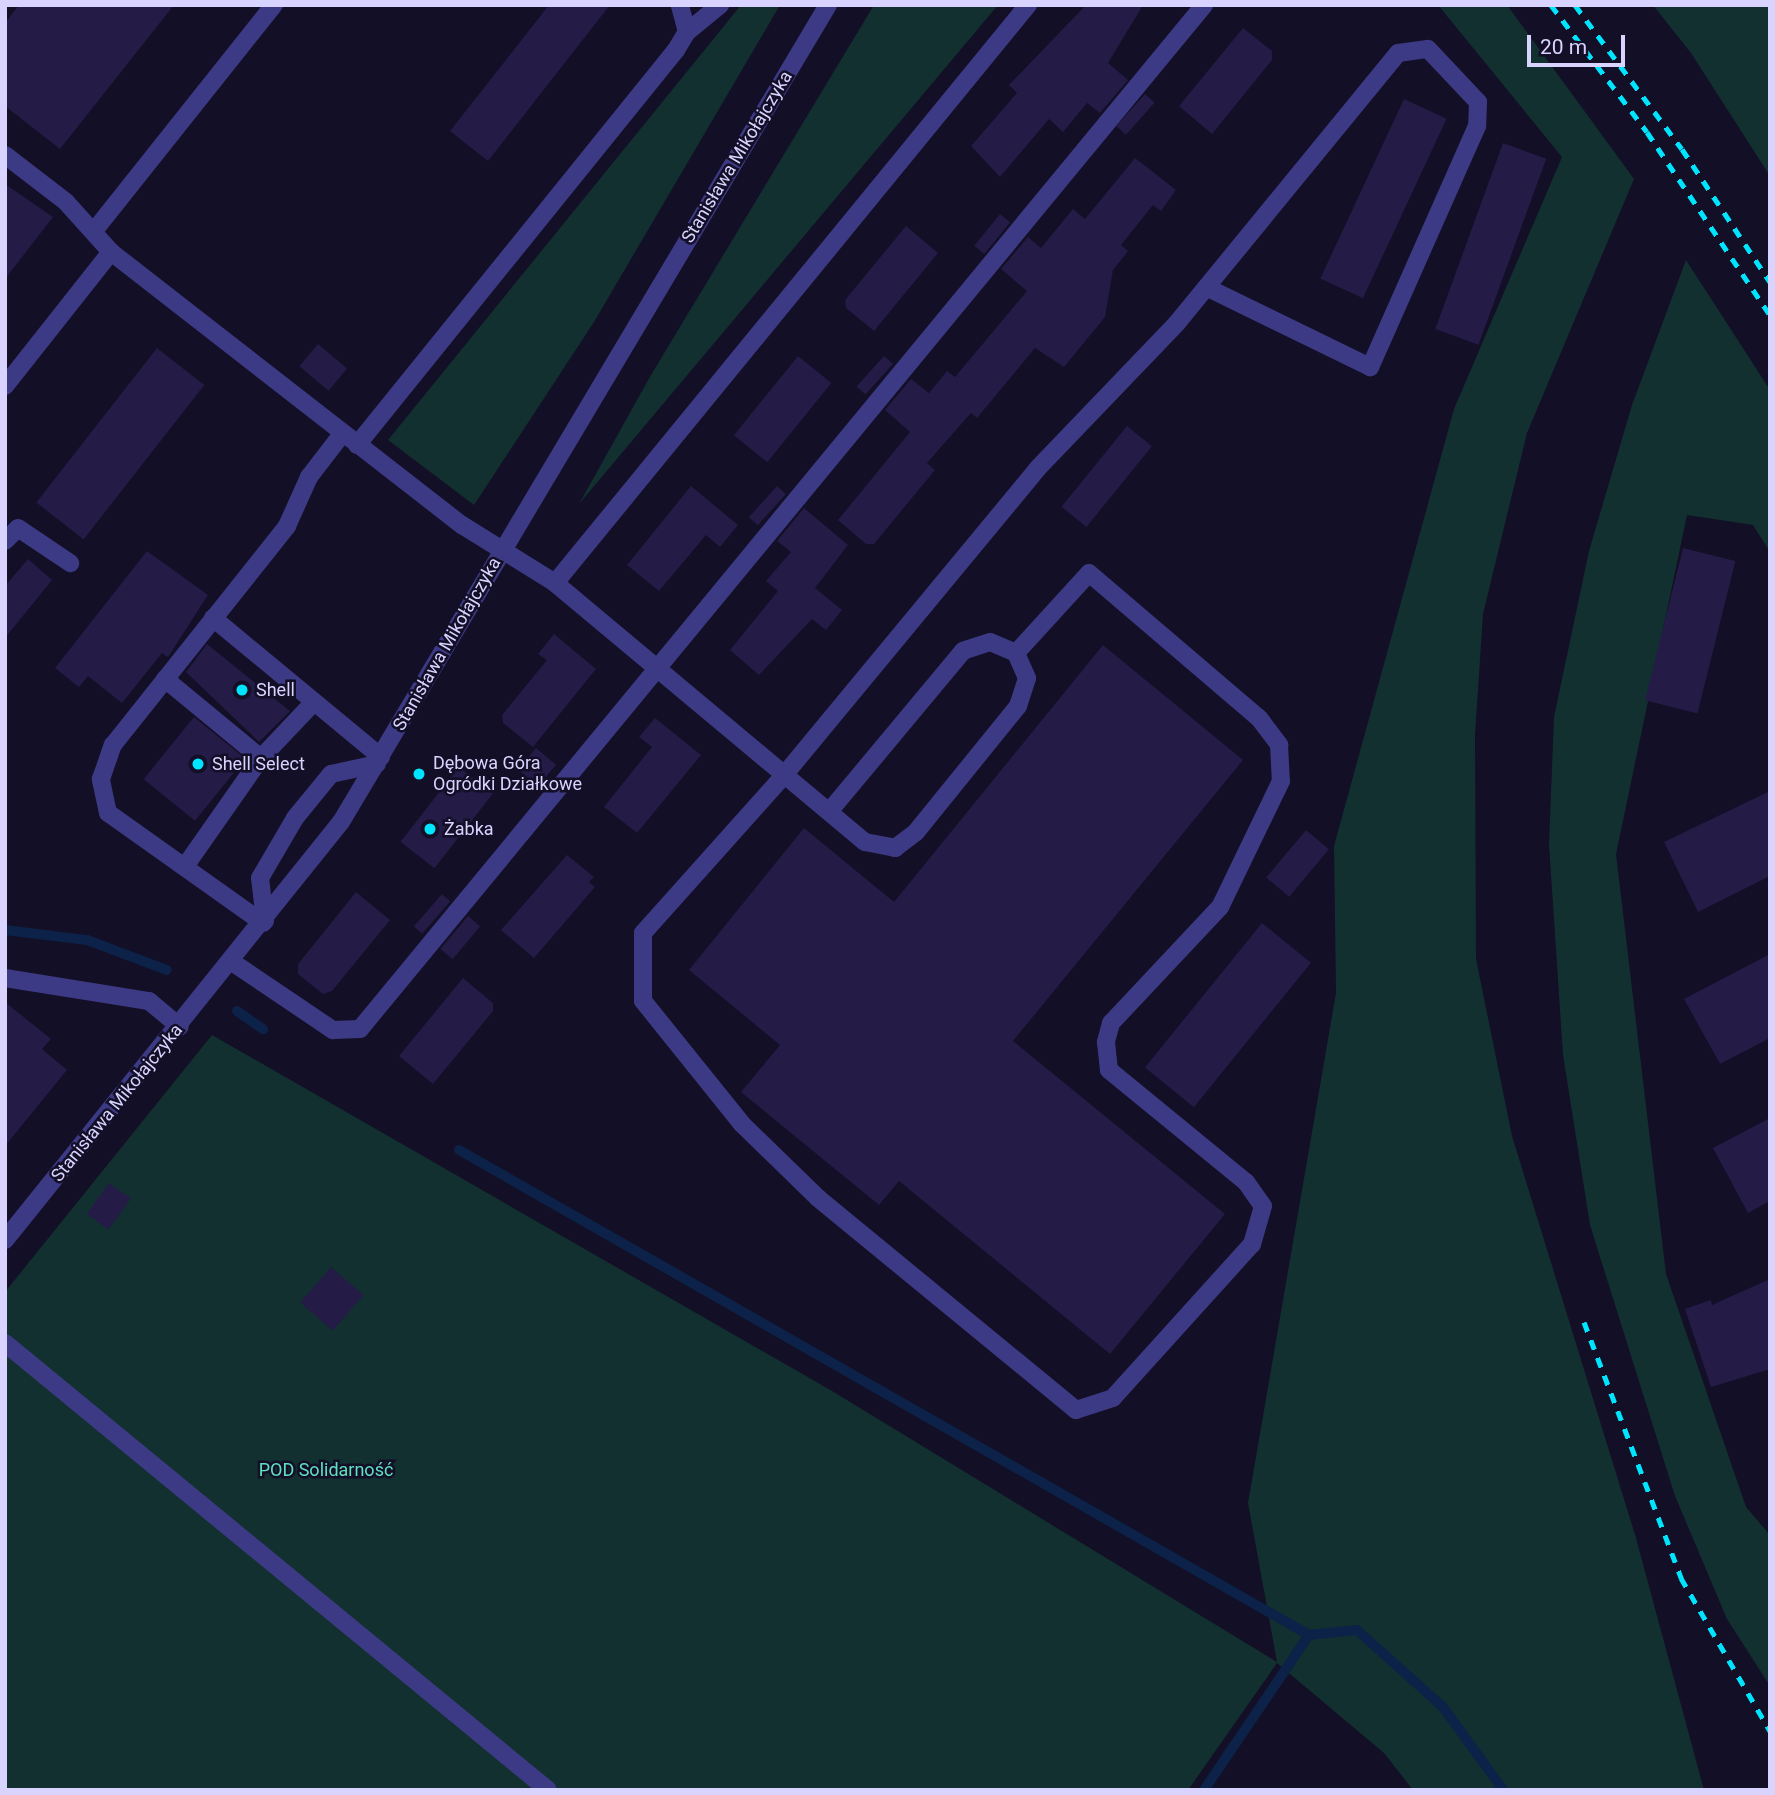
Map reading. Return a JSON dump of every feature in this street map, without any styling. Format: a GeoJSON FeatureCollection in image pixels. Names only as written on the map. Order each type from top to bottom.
{"type":"FeatureCollection","features":[{"type":"Feature","properties":{"kind":"street"},"geometry":{"type":"LineString","coordinates":[[94,231],[274,5]]}},
{"type":"Feature","properties":{"kind":"street"},"geometry":{"type":"LineString","coordinates":[[680,5],[687,32]]}},
{"type":"Feature","properties":{"kind":"street"},"geometry":{"type":"LineString","coordinates":[[357,445],[687,32],[720,5]]}},
{"type":"Feature","properties":{"kind":"street","name":"Stanisława Mikołajczyka"},"geometry":{"type":"LineString","coordinates":[[5,1240],[264,922],[379,761],[828,5]]}},
{"type":"Feature","properties":{"kind":"street"},"geometry":{"type":"LineString","coordinates":[[555,583],[1028,5]]}},
{"type":"Feature","properties":{"kind":"street"},"geometry":{"type":"LineString","coordinates":[[232,962],[333,1030],[360,1030],[1204,5]]}},
{"type":"Feature","properties":{"kind":"street"},"geometry":{"type":"LineString","coordinates":[[1016,653],[1089,573],[1259,718],[1279,746],[1281,781],[1220,907],[1111,1023],[1106,1042],[1109,1070],[1246,1182],[1263,1206],[1251,1244],[1113,1398],[1076,1410],[818,1198],[742,1124],[643,1001],[643,933],[785,774],[1038,468],[1206,287],[1398,53],[1428,49],[1478,102],[1477,126],[1370,368],[1206,287]]}},
{"type":"Feature","properties":{"kind":"street"},"geometry":{"type":"LineString","coordinates":[[5,155],[94,231],[111,253],[462,525],[504,547],[555,583],[865,842],[895,848],[916,832],[1018,706],[1027,678],[1016,653],[990,642],[963,651],[829,811]]}},
{"type":"Feature","properties":{"kind":"street"},"geometry":{"type":"LineString","coordinates":[[5,387],[111,253]]}},
{"type":"Feature","properties":{"kind":"street"},"geometry":{"type":"LineString","coordinates":[[264,922],[108,813],[101,779],[113,745],[287,526],[309,477],[342,434]]}},
{"type":"Feature","properties":{"kind":"street"},"geometry":{"type":"LineString","coordinates":[[5,541],[18,528],[70,563]]}},
{"type":"Feature","properties":{"kind":"street"},"geometry":{"type":"LineString","coordinates":[[213,618],[379,761]]}},
{"type":"Feature","properties":{"kind":"street"},"geometry":{"type":"LineString","coordinates":[[165,679],[261,758]]}},
{"type":"Feature","properties":{"kind":"street"},"geometry":{"type":"LineString","coordinates":[[186,865],[261,758],[312,704]]}},
{"type":"Feature","properties":{"kind":"street"},"geometry":{"type":"LineString","coordinates":[[264,922],[260,878],[295,818],[331,774],[379,761]]}},
{"type":"Feature","properties":{"kind":"street"},"geometry":{"type":"LineString","coordinates":[[5,978],[149,1001],[180,1027]]}},
{"type":"Feature","properties":{"kind":"street"},"geometry":{"type":"LineString","coordinates":[[5,1343],[548,1790]]}},
{"type":"Feature","properties":{"kind":"green space"},"geometry":{"type":"Polygon","coordinates":[[[741,5],[780,5],[594,322],[474,505],[388,440],[741,5]]]}},
{"type":"Feature","properties":{"kind":"green space"},"geometry":{"type":"Polygon","coordinates":[[[874,5],[998,5],[579,504],[651,375],[874,5]]]}},
{"type":"Feature","properties":{"kind":"green space","name":"POD Solidarność"},"geometry":{"type":"Polygon","coordinates":[[[1438,5],[1507,5],[1634,179],[1527,433],[1483,614],[1475,735],[1476,959],[1512,1136],[1636,1538],[1704,1790],[1413,1790],[1384,1753],[1277,1663],[1188,1790],[5,1790],[5,1292],[212,1035],[832,1391],[1277,1662],[1248,1503],[1336,993],[1334,846],[1454,409],[1562,157],[1438,5]]]}},
{"type":"Feature","properties":{"kind":"green space"},"geometry":{"type":"Polygon","coordinates":[[[1653,5],[1770,5],[1770,176],[1691,53],[1653,5]]]}},
{"type":"Feature","properties":{"kind":"green space"},"geometry":{"type":"Polygon","coordinates":[[[1686,260],[1770,390],[1770,552],[1753,525],[1687,515],[1616,854],[1666,1274],[1746,1507],[1770,1535],[1770,1686],[1727,1619],[1675,1496],[1590,1225],[1563,1055],[1549,844],[1554,717],[1589,551],[1632,405],[1686,260]]]}},
{"type":"Feature","properties":{"kind":"building"},"geometry":{"type":"Polygon","coordinates":[[[19,5],[174,5],[60,149],[5,106],[5,23],[19,5]]]}},
{"type":"Feature","properties":{"kind":"building"},"geometry":{"type":"Polygon","coordinates":[[[549,5],[610,5],[488,161],[450,131],[549,5]]]}},
{"type":"Feature","properties":{"kind":"building"},"geometry":{"type":"Polygon","coordinates":[[[1086,5],[1143,5],[1108,63],[1128,80],[1100,113],[1087,103],[1063,132],[1049,119],[1000,177],[971,146],[1017,93],[1009,85],[1086,5]]]}},
{"type":"Feature","properties":{"kind":"building"},"geometry":{"type":"Polygon","coordinates":[[[1243,28],[1272,51],[1272,60],[1212,134],[1179,106],[1243,28]]]}},
{"type":"Feature","properties":{"kind":"building"},"geometry":{"type":"Polygon","coordinates":[[[1145,94],[1155,103],[1126,135],[1116,126],[1145,94]]]}},
{"type":"Feature","properties":{"kind":"building"},"geometry":{"type":"Polygon","coordinates":[[[1404,99],[1447,119],[1363,298],[1320,278],[1404,99]]]}},
{"type":"Feature","properties":{"kind":"building"},"geometry":{"type":"Polygon","coordinates":[[[1503,143],[1546,159],[1479,345],[1435,329],[1503,143]]]}},
{"type":"Feature","properties":{"kind":"building"},"geometry":{"type":"Polygon","coordinates":[[[1135,158],[1176,190],[1161,211],[1153,205],[1121,245],[1128,251],[1113,270],[1105,317],[1064,367],[1035,348],[977,418],[971,413],[927,463],[935,470],[874,544],[866,544],[838,520],[910,432],[885,410],[911,379],[929,393],[947,371],[955,377],[1027,291],[1001,269],[1028,237],[1041,248],[1073,209],[1085,219],[1135,158]]]}},
{"type":"Feature","properties":{"kind":"building"},"geometry":{"type":"Polygon","coordinates":[[[5,184],[53,217],[5,279],[5,184]]]}},
{"type":"Feature","properties":{"kind":"building"},"geometry":{"type":"Polygon","coordinates":[[[1000,214],[1010,222],[984,254],[974,246],[1000,214]]]}},
{"type":"Feature","properties":{"kind":"building"},"geometry":{"type":"Polygon","coordinates":[[[906,226],[938,253],[874,331],[846,308],[845,300],[906,226]]]}},
{"type":"Feature","properties":{"kind":"building"},"geometry":{"type":"Polygon","coordinates":[[[318,344],[347,368],[328,391],[299,366],[318,344]]]}},
{"type":"Feature","properties":{"kind":"building"},"geometry":{"type":"Polygon","coordinates":[[[157,348],[204,385],[84,539],[36,502],[157,348]]]}},
{"type":"Feature","properties":{"kind":"building"},"geometry":{"type":"Polygon","coordinates":[[[798,356],[831,383],[767,462],[734,435],[798,356]]]}},
{"type":"Feature","properties":{"kind":"building"},"geometry":{"type":"Polygon","coordinates":[[[884,356],[893,364],[865,394],[857,386],[884,356]]]}},
{"type":"Feature","properties":{"kind":"building"},"geometry":{"type":"Polygon","coordinates":[[[1127,426],[1152,446],[1086,527],[1062,507],[1127,426]]]}},
{"type":"Feature","properties":{"kind":"building"},"geometry":{"type":"Polygon","coordinates":[[[691,486],[738,525],[720,547],[706,535],[659,591],[627,565],[691,486]]]}},
{"type":"Feature","properties":{"kind":"building"},"geometry":{"type":"Polygon","coordinates":[[[777,486],[786,494],[758,525],[749,517],[777,486]]]}},
{"type":"Feature","properties":{"kind":"building"},"geometry":{"type":"Polygon","coordinates":[[[804,508],[848,545],[815,588],[842,610],[826,630],[812,619],[759,675],[730,650],[778,591],[766,581],[791,552],[777,541],[804,508]]]}},
{"type":"Feature","properties":{"kind":"building"},"geometry":{"type":"Polygon","coordinates":[[[1683,548],[1735,561],[1697,713],[1645,700],[1683,548]]]}},
{"type":"Feature","properties":{"kind":"building"},"geometry":{"type":"Polygon","coordinates":[[[147,551],[208,595],[168,657],[162,653],[122,703],[88,676],[79,687],[55,668],[147,551]]]}},
{"type":"Feature","properties":{"kind":"building"},"geometry":{"type":"Polygon","coordinates":[[[28,559],[52,580],[5,638],[5,586],[28,559]]]}},
{"type":"Feature","properties":{"kind":"building"},"geometry":{"type":"Polygon","coordinates":[[[554,634],[596,669],[533,747],[503,723],[502,715],[547,660],[538,654],[554,634]]]}},
{"type":"Feature","properties":{"kind":"building"},"geometry":{"type":"Polygon","coordinates":[[[207,644],[290,711],[259,742],[186,672],[207,644]]]}},
{"type":"Feature","properties":{"kind":"building"},"geometry":{"type":"Polygon","coordinates":[[[1103,645],[1243,760],[1013,1041],[1225,1214],[1110,1354],[899,1181],[879,1205],[741,1092],[780,1045],[689,970],[804,828],[894,902],[1103,645]]]}},
{"type":"Feature","properties":{"kind":"building"},"geometry":{"type":"Polygon","coordinates":[[[194,717],[245,759],[195,821],[144,779],[194,717]]]}},
{"type":"Feature","properties":{"kind":"building"},"geometry":{"type":"Polygon","coordinates":[[[655,718],[701,755],[637,833],[604,807],[652,747],[639,737],[655,718]]]}},
{"type":"Feature","properties":{"kind":"building"},"geometry":{"type":"Polygon","coordinates":[[[536,748],[556,765],[538,786],[518,769],[536,748]]]}},
{"type":"Feature","properties":{"kind":"building"},"geometry":{"type":"Polygon","coordinates":[[[459,767],[493,793],[434,868],[401,842],[459,767]]]}},
{"type":"Feature","properties":{"kind":"building"},"geometry":{"type":"Polygon","coordinates":[[[1770,791],[1770,876],[1698,912],[1664,842],[1770,791]]]}},
{"type":"Feature","properties":{"kind":"building"},"geometry":{"type":"Polygon","coordinates":[[[1306,830],[1329,849],[1289,897],[1266,877],[1306,830]]]}},
{"type":"Feature","properties":{"kind":"building"},"geometry":{"type":"Polygon","coordinates":[[[567,855],[594,877],[589,882],[595,887],[534,958],[501,930],[567,855]]]}},
{"type":"Feature","properties":{"kind":"building"},"geometry":{"type":"Polygon","coordinates":[[[356,892],[390,920],[332,991],[323,994],[298,974],[298,964],[356,892]]]}},
{"type":"Feature","properties":{"kind":"building"},"geometry":{"type":"Polygon","coordinates":[[[442,894],[450,901],[422,934],[414,926],[442,894]]]}},
{"type":"Feature","properties":{"kind":"building"},"geometry":{"type":"Polygon","coordinates":[[[468,916],[480,926],[453,959],[440,949],[468,916]]]}},
{"type":"Feature","properties":{"kind":"building"},"geometry":{"type":"Polygon","coordinates":[[[1262,923],[1311,963],[1194,1107],[1145,1068],[1262,923]]]}},
{"type":"Feature","properties":{"kind":"building"},"geometry":{"type":"Polygon","coordinates":[[[1770,954],[1770,1038],[1720,1064],[1684,999],[1770,954]]]}},
{"type":"Feature","properties":{"kind":"building"},"geometry":{"type":"Polygon","coordinates":[[[463,978],[493,1003],[493,1011],[433,1084],[399,1056],[463,978]]]}},
{"type":"Feature","properties":{"kind":"building"},"geometry":{"type":"Polygon","coordinates":[[[5,1002],[51,1039],[42,1049],[67,1070],[5,1146],[5,1002]]]}},
{"type":"Feature","properties":{"kind":"building"},"geometry":{"type":"Polygon","coordinates":[[[1770,1118],[1770,1201],[1748,1213],[1713,1148],[1770,1118]]]}},
{"type":"Feature","properties":{"kind":"building"},"geometry":{"type":"Polygon","coordinates":[[[109,1183],[131,1199],[109,1230],[87,1214],[109,1183]]]}},
{"type":"Feature","properties":{"kind":"building"},"geometry":{"type":"Polygon","coordinates":[[[331,1267],[363,1295],[333,1331],[300,1302],[331,1267]]]}},
{"type":"Feature","properties":{"kind":"building"},"geometry":{"type":"Polygon","coordinates":[[[1770,1279],[1770,1369],[1711,1387],[1685,1309],[1711,1300],[1712,1305],[1770,1279]]]}},
{"type":"Feature","properties":{"kind":"waterway"},"geometry":{"type":"LineString","coordinates":[[5,930],[87,940],[167,970]]}},
{"type":"Feature","properties":{"kind":"waterway"},"geometry":{"type":"LineString","coordinates":[[237,1011],[263,1029]]}},
{"type":"Feature","properties":{"kind":"waterway"},"geometry":{"type":"LineString","coordinates":[[459,1150],[1309,1635],[1357,1630],[1443,1707],[1503,1790]]}},
{"type":"Feature","properties":{"kind":"waterway"},"geometry":{"type":"LineString","coordinates":[[1204,1790],[1309,1635]]}},
{"type":"Feature","properties":{"kind":"railway"},"geometry":{"type":"LineString","coordinates":[[1551,5],[1647,132],[1770,315]]}},
{"type":"Feature","properties":{"kind":"railway"},"geometry":{"type":"LineString","coordinates":[[1575,5],[1682,149],[1770,282]]}},
{"type":"Feature","properties":{"kind":"railway"},"geometry":{"type":"LineString","coordinates":[[1584,1322],[1681,1578],[1770,1731]]}},
{"type":"Feature","properties":{"kind":"place","name":"Shell"},"geometry":{"type":"Point","coordinates":[242,690]}},
{"type":"Feature","properties":{"kind":"place","name":"Shell Select"},"geometry":{"type":"Point","coordinates":[198,764]}},
{"type":"Feature","properties":{"kind":"place","name":"Dębowa Góra Ogródki Działkowe"},"geometry":{"type":"Point","coordinates":[419,774]}},
{"type":"Feature","properties":{"kind":"place","name":"Żabka"},"geometry":{"type":"Point","coordinates":[430,829]}}]}
